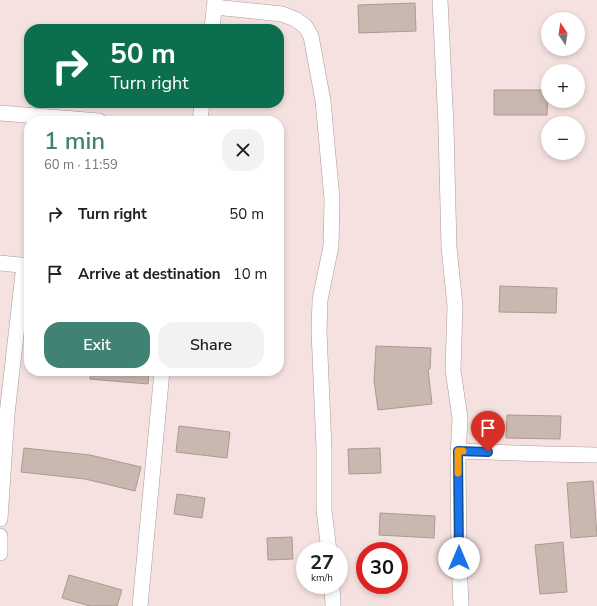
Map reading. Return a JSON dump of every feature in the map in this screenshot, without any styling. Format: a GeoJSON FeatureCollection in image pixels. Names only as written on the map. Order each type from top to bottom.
{"type":"FeatureCollection","features":[{"type":"Feature","properties":{"kind":"street"},"geometry":{"type":"LineString","coordinates":[[440,0],[446,127],[449,247],[455,306],[453,370],[460,418],[458,451],[461,606]]}},
{"type":"Feature","properties":{"kind":"street"},"geometry":{"type":"LineString","coordinates":[[213,24],[215,4],[282,14],[295,19],[305,26],[311,36],[323,101],[332,200],[331,246],[320,300],[318,332],[324,449],[324,510],[328,542]]}},
{"type":"Feature","properties":{"kind":"street"},"geometry":{"type":"LineString","coordinates":[[0,113],[37,116]]}},
{"type":"Feature","properties":{"kind":"street"},"geometry":{"type":"LineString","coordinates":[[0,263],[24,266]]}},
{"type":"Feature","properties":{"kind":"street"},"geometry":{"type":"LineString","coordinates":[[0,519],[4,413],[24,285]]}},
{"type":"Feature","properties":{"kind":"street"},"geometry":{"type":"LineString","coordinates":[[140,606],[162,376]]}},
{"type":"Feature","properties":{"kind":"street"},"geometry":{"type":"LineString","coordinates":[[458,451],[597,455]]}},
{"type":"Feature","properties":{"kind":"street"},"geometry":{"type":"LineString","coordinates":[[0,536],[0,553]]}},
{"type":"Feature","properties":{"kind":"street"},"geometry":{"type":"LineString","coordinates":[[332,594],[333,606]]}},
{"type":"Feature","properties":{"kind":"building"},"geometry":{"type":"Polygon","coordinates":[[[415,3],[416,31],[359,33],[358,5],[415,3]]]}},
{"type":"Feature","properties":{"kind":"building"},"geometry":{"type":"Polygon","coordinates":[[[494,90],[541,90],[541,108],[547,108],[547,115],[494,115],[494,90]]]}},
{"type":"Feature","properties":{"kind":"building"},"geometry":{"type":"Polygon","coordinates":[[[500,286],[557,288],[556,313],[499,312],[500,286]]]}},
{"type":"Feature","properties":{"kind":"building"},"geometry":{"type":"Polygon","coordinates":[[[376,346],[431,348],[430,369],[428,369],[432,404],[378,410],[374,380],[376,346]]]}},
{"type":"Feature","properties":{"kind":"building"},"geometry":{"type":"Polygon","coordinates":[[[90,376],[149,376],[148,384],[90,379],[90,376]]]}},
{"type":"Feature","properties":{"kind":"building"},"geometry":{"type":"Polygon","coordinates":[[[507,415],[561,416],[560,439],[506,438],[507,415]]]}},
{"type":"Feature","properties":{"kind":"building"},"geometry":{"type":"Polygon","coordinates":[[[179,426],[230,432],[227,458],[176,452],[179,426]]]}},
{"type":"Feature","properties":{"kind":"building"},"geometry":{"type":"Polygon","coordinates":[[[24,448],[90,455],[141,467],[135,491],[85,479],[21,472],[24,448]]]}},
{"type":"Feature","properties":{"kind":"building"},"geometry":{"type":"Polygon","coordinates":[[[380,448],[381,473],[349,474],[348,449],[380,448]]]}},
{"type":"Feature","properties":{"kind":"building"},"geometry":{"type":"Polygon","coordinates":[[[593,481],[597,536],[571,538],[567,483],[593,481]]]}},
{"type":"Feature","properties":{"kind":"building"},"geometry":{"type":"Polygon","coordinates":[[[177,494],[205,498],[202,518],[174,514],[177,494]]]}},
{"type":"Feature","properties":{"kind":"building"},"geometry":{"type":"Polygon","coordinates":[[[380,513],[435,516],[434,538],[379,535],[380,513]]]}},
{"type":"Feature","properties":{"kind":"building"},"geometry":{"type":"Polygon","coordinates":[[[292,537],[293,559],[268,560],[267,538],[292,537]]]}},
{"type":"Feature","properties":{"kind":"building"},"geometry":{"type":"Polygon","coordinates":[[[563,542],[567,592],[540,594],[535,545],[563,542]]]}},
{"type":"Feature","properties":{"kind":"building"},"geometry":{"type":"Polygon","coordinates":[[[69,575],[122,590],[117,606],[90,606],[62,598],[69,575]]]}},
{"type":"Feature","properties":{"kind":"slow traffic"},"geometry":{"type":"LineString","coordinates":[[458,473],[458,451],[463,451]]}},
{"type":"Feature","properties":{"kind":"route"},"geometry":{"type":"LineString","coordinates":[[459,558],[458,451],[488,452]]}}]}
